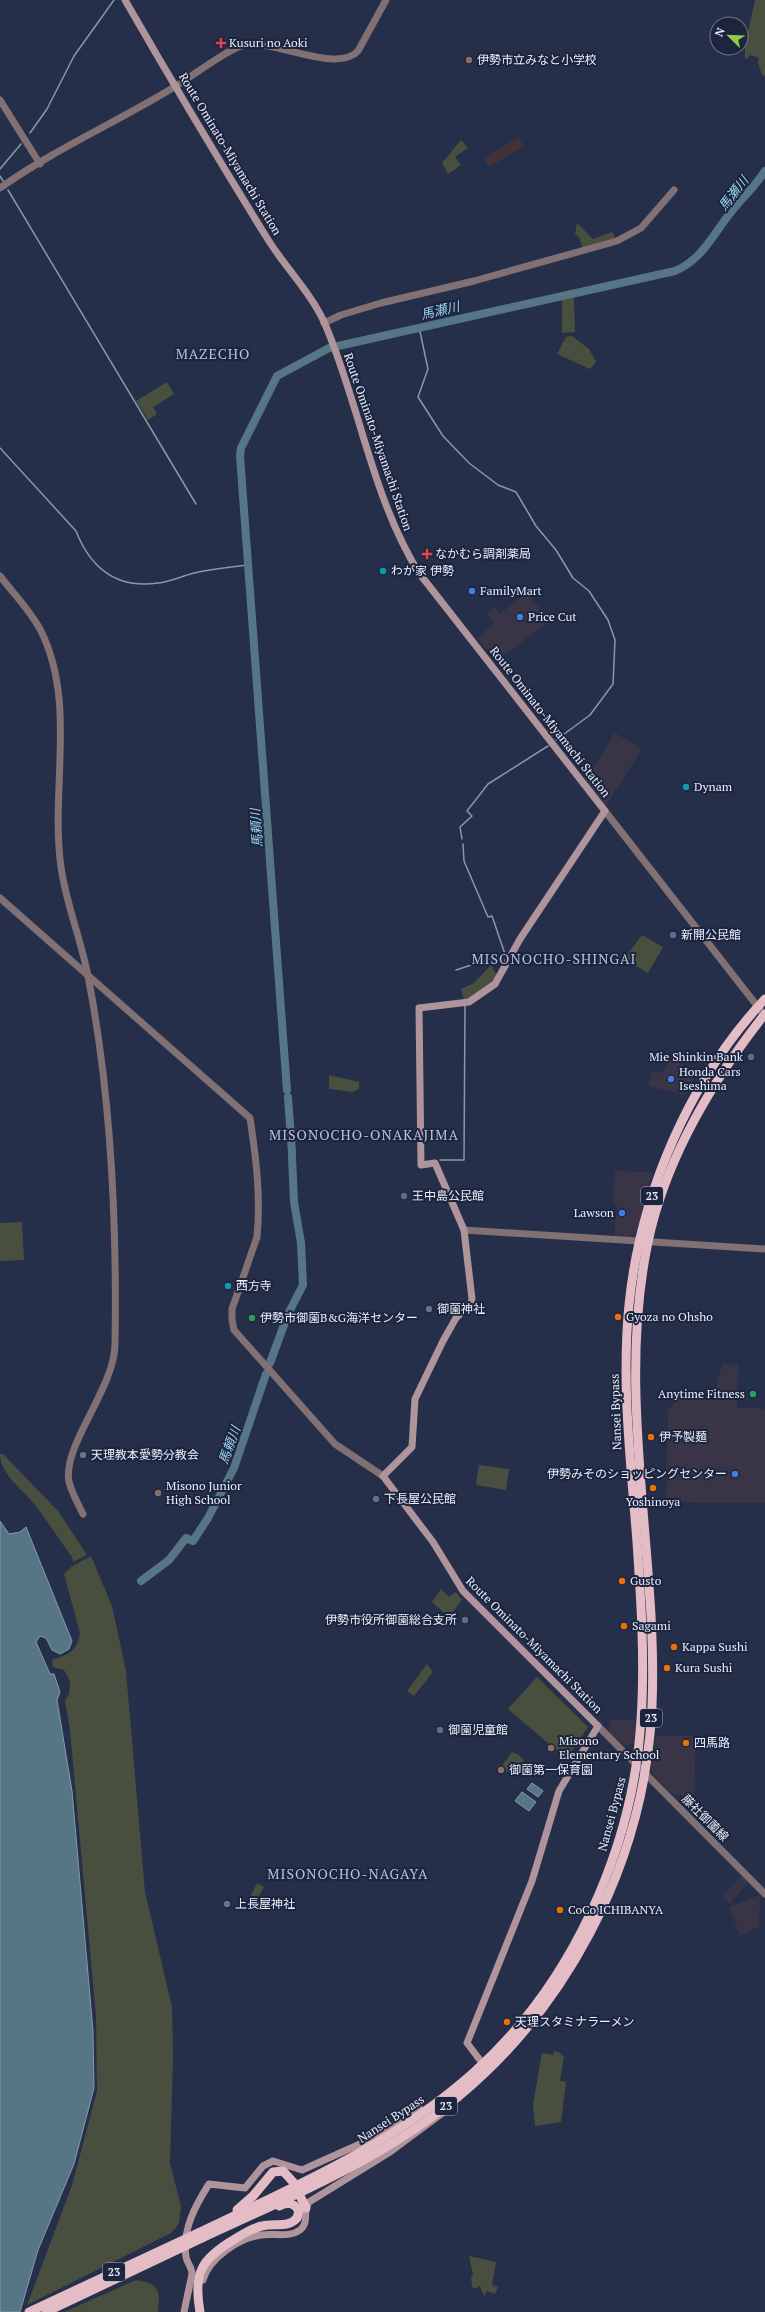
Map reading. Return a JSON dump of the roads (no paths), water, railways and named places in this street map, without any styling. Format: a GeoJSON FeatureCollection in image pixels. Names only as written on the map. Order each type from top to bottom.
{"type":"FeatureCollection","features":[{"type":"Feature","properties":{"kind":"highway","name":"Nansei Bypass"},"geometry":{"type":"LineString","coordinates":[[46,2312],[322,2174],[405,2126],[434,2105],[482,2064],[546,1988],[581,1932],[604,1884],[620,1838],[633,1789],[633,1760],[643,1686],[639,1572],[627,1412],[626,1355],[628,1308],[638,1242],[655,1187],[690,1107],[730,1042],[765,999]]}},
{"type":"Feature","properties":{"kind":"highway","name":"Nansei Bypass"},"geometry":{"type":"LineString","coordinates":[[29,2312],[324,2180],[373,2154],[411,2131],[458,2097],[488,2070],[518,2039],[546,2004],[577,1955],[598,1917],[629,1839],[645,1772],[650,1734],[653,1693],[652,1621],[636,1410],[638,1308],[648,1242],[671,1170],[699,1111],[735,1053],[765,1015]]}},
{"type":"Feature","properties":{"kind":"highway"},"geometry":{"type":"LineString","coordinates":[[200,2236],[240,2209],[273,2172],[283,2171],[294,2183]]}},
{"type":"Feature","properties":{"kind":"highway"},"geometry":{"type":"LineString","coordinates":[[300,2196],[306,2208]]}},
{"type":"Feature","properties":{"kind":"highway"},"geometry":{"type":"LineString","coordinates":[[200,2236],[220,2233],[282,2204],[292,2204],[299,2211],[297,2218],[293,2222],[254,2228],[220,2248],[206,2260],[200,2272],[197,2284],[200,2312]]}},
{"type":"Feature","properties":{"kind":"main road","name":"Route Ominato-Miyamachi Station"},"geometry":{"type":"LineString","coordinates":[[125,0],[275,250],[324,323],[389,515],[406,552],[419,573],[605,811],[520,939],[495,984],[468,1002],[419,1008],[421,1165],[435,1163],[464,1230],[471,1303],[456,1318],[415,1399],[414,1440],[412,1447],[383,1476],[433,1542],[463,1591],[598,1726],[558,1791],[532,1881],[467,2043],[482,2064]]}},
{"type":"Feature","properties":{"kind":"main road"},"geometry":{"type":"LineString","coordinates":[[205,2312],[201,2288],[204,2274],[213,2262],[224,2252],[252,2237],[297,2232],[305,2223],[306,2208],[312,2199],[372,2164],[422,2130],[448,2109],[458,2097]]}},
{"type":"Feature","properties":{"kind":"main road"},"geometry":{"type":"LineString","coordinates":[[184,2312],[192,2274],[192,2268],[186,2258],[188,2226],[194,2208],[209,2184],[245,2188],[263,2166],[273,2161],[302,2170],[342,2153],[420,2109],[434,2105]]}},
{"type":"Feature","properties":{"kind":"street"},"geometry":{"type":"LineString","coordinates":[[0,188],[244,45],[264,45],[336,59],[352,57],[358,51],[386,0]]}},
{"type":"Feature","properties":{"kind":"street"},"geometry":{"type":"LineString","coordinates":[[0,100],[40,164]]}},
{"type":"Feature","properties":{"kind":"street"},"geometry":{"type":"LineString","coordinates":[[324,323],[340,315],[381,303],[474,281],[612,243],[641,228],[674,190]]}},
{"type":"Feature","properties":{"kind":"street"},"geometry":{"type":"LineString","coordinates":[[0,576],[39,628],[55,674],[60,717],[60,864],[88,976],[109,1132],[115,1349],[104,1388],[69,1464],[69,1480],[83,1514]]}},
{"type":"Feature","properties":{"kind":"street"},"geometry":{"type":"LineString","coordinates":[[605,811],[757,1007],[765,1015]]}},
{"type":"Feature","properties":{"kind":"street"},"geometry":{"type":"LineString","coordinates":[[0,898],[250,1118],[259,1197],[258,1226],[257,1237],[232,1309],[234,1330],[335,1444],[383,1476]]}},
{"type":"Feature","properties":{"kind":"street"},"geometry":{"type":"LineString","coordinates":[[464,1230],[765,1249]]}},
{"type":"Feature","properties":{"kind":"street","name":"藤社御薗線"},"geometry":{"type":"LineString","coordinates":[[598,1726],[765,1893]]}},
{"type":"Feature","properties":{"kind":"water"},"geometry":{"type":"Polygon","coordinates":[[[0,1521],[9,1534],[20,1532],[26,1527],[72,1641],[69,1649],[60,1654],[52,1650],[46,1638],[40,1636],[36,1642],[50,1674],[54,1674],[60,1692],[57,1700],[72,1791],[93,2031],[94,2088],[74,2164],[38,2250],[20,2312],[0,2312],[0,1521]]]}},
{"type":"Feature","properties":{"kind":"water"},"geometry":{"type":"Polygon","coordinates":[[[532,1783],[543,1791],[538,1797],[527,1789],[532,1783]]]}},
{"type":"Feature","properties":{"kind":"water"},"geometry":{"type":"Polygon","coordinates":[[[522,1792],[536,1802],[529,1811],[515,1801],[522,1792]]]}},
{"type":"Feature","properties":{"kind":"waterway"},"geometry":{"type":"LineString","coordinates":[[30,133],[47,109],[74,56],[114,0]]}},
{"type":"Feature","properties":{"kind":"waterway"},"geometry":{"type":"LineString","coordinates":[[0,169],[21,144]]}},
{"type":"Feature","properties":{"kind":"waterway","name":"馬瀬川"},"geometry":{"type":"LineString","coordinates":[[287,1090],[240,456],[241,448],[277,376],[329,348],[675,271],[699,255],[732,210],[765,171]]}},
{"type":"Feature","properties":{"kind":"waterway"},"geometry":{"type":"LineString","coordinates":[[0,176],[3,181]]}},
{"type":"Feature","properties":{"kind":"waterway"},"geometry":{"type":"LineString","coordinates":[[8,190],[196,504]]}},
{"type":"Feature","properties":{"kind":"waterway"},"geometry":{"type":"LineString","coordinates":[[419,327],[428,369],[418,397],[443,436],[469,463],[498,485],[516,492],[536,526],[556,550],[573,578],[589,591],[608,620],[615,640],[613,684],[590,715],[556,740]]}},
{"type":"Feature","properties":{"kind":"waterway"},"geometry":{"type":"LineString","coordinates":[[0,448],[76,531],[89,556],[107,574],[130,583],[143,584],[158,583],[190,574],[221,568],[248,565]]}},
{"type":"Feature","properties":{"kind":"waterway"},"geometry":{"type":"LineString","coordinates":[[462,839],[460,827],[472,816],[467,811],[488,784],[548,746]]}},
{"type":"Feature","properties":{"kind":"waterway"},"geometry":{"type":"LineString","coordinates":[[456,970],[505,954],[492,916],[488,917],[464,861],[463,844]]}},
{"type":"Feature","properties":{"kind":"waterway"},"geometry":{"type":"LineString","coordinates":[[440,1160],[464,1160],[465,1006]]}},
{"type":"Feature","properties":{"kind":"waterway","name":"馬頼川"},"geometry":{"type":"LineString","coordinates":[[288,1097],[292,1153]]}},
{"type":"Feature","properties":{"kind":"waterway","name":"馬頼川"},"geometry":{"type":"LineString","coordinates":[[270,1363],[288,1314],[303,1285],[301,1243],[294,1202],[292,1157]]}},
{"type":"Feature","properties":{"kind":"waterway","name":"馬頼川"},"geometry":{"type":"LineString","coordinates":[[141,1581],[169,1560],[186,1538],[193,1541],[208,1518],[234,1468],[266,1374]]}},
{"type":"Feature","properties":{"kind":"place","name":"Kusuri no Aoki"},"geometry":{"type":"Point","coordinates":[221,43]}},
{"type":"Feature","properties":{"kind":"place","name":"伊勢市立みなと小学校"},"geometry":{"type":"Point","coordinates":[469,60]}},
{"type":"Feature","properties":{"kind":"place","name":"なかむら調剤薬局"},"geometry":{"type":"Point","coordinates":[427,554]}},
{"type":"Feature","properties":{"kind":"place","name":"わが家 伊勢"},"geometry":{"type":"Point","coordinates":[383,571]}},
{"type":"Feature","properties":{"kind":"place","name":"FamilyMart"},"geometry":{"type":"Point","coordinates":[472,591]}},
{"type":"Feature","properties":{"kind":"place","name":"Price Cut"},"geometry":{"type":"Point","coordinates":[520,617]}},
{"type":"Feature","properties":{"kind":"place","name":"Dynam"},"geometry":{"type":"Point","coordinates":[686,787]}},
{"type":"Feature","properties":{"kind":"place","name":"新開公民館"},"geometry":{"type":"Point","coordinates":[673,935]}},
{"type":"Feature","properties":{"kind":"place","name":"Mie Shinkin Bank"},"geometry":{"type":"Point","coordinates":[751,1057]}},
{"type":"Feature","properties":{"kind":"place","name":"Honda Cars Iseshima"},"geometry":{"type":"Point","coordinates":[671,1079]}},
{"type":"Feature","properties":{"kind":"place","name":"王中島公民館"},"geometry":{"type":"Point","coordinates":[404,1196]}},
{"type":"Feature","properties":{"kind":"place","name":"Lawson"},"geometry":{"type":"Point","coordinates":[622,1213]}},
{"type":"Feature","properties":{"kind":"place","name":"西方寺"},"geometry":{"type":"Point","coordinates":[228,1286]}},
{"type":"Feature","properties":{"kind":"place","name":"御薗神社"},"geometry":{"type":"Point","coordinates":[429,1309]}},
{"type":"Feature","properties":{"kind":"place","name":"Gyoza no Ohsho"},"geometry":{"type":"Point","coordinates":[618,1317]}},
{"type":"Feature","properties":{"kind":"place","name":"伊勢市御薗B&G海洋センター"},"geometry":{"type":"Point","coordinates":[252,1318]}},
{"type":"Feature","properties":{"kind":"place","name":"Anytime Fitness"},"geometry":{"type":"Point","coordinates":[753,1394]}},
{"type":"Feature","properties":{"kind":"place","name":"伊予製麺"},"geometry":{"type":"Point","coordinates":[651,1437]}},
{"type":"Feature","properties":{"kind":"place","name":"天理教本愛勢分教会"},"geometry":{"type":"Point","coordinates":[83,1455]}},
{"type":"Feature","properties":{"kind":"place","name":"伊勢みそのショッピングセンター"},"geometry":{"type":"Point","coordinates":[735,1474]}},
{"type":"Feature","properties":{"kind":"place","name":"Yoshinoya"},"geometry":{"type":"Point","coordinates":[653,1488]}},
{"type":"Feature","properties":{"kind":"place","name":"Misono Junior High School"},"geometry":{"type":"Point","coordinates":[158,1493]}},
{"type":"Feature","properties":{"kind":"place","name":"下長屋公民館"},"geometry":{"type":"Point","coordinates":[376,1499]}},
{"type":"Feature","properties":{"kind":"place","name":"Gusto"},"geometry":{"type":"Point","coordinates":[622,1581]}},
{"type":"Feature","properties":{"kind":"place","name":"伊勢市役所御薗総合支所"},"geometry":{"type":"Point","coordinates":[465,1620]}},
{"type":"Feature","properties":{"kind":"place","name":"Sagami"},"geometry":{"type":"Point","coordinates":[624,1626]}},
{"type":"Feature","properties":{"kind":"place","name":"Kappa Sushi"},"geometry":{"type":"Point","coordinates":[674,1647]}},
{"type":"Feature","properties":{"kind":"place","name":"Kura Sushi"},"geometry":{"type":"Point","coordinates":[667,1668]}},
{"type":"Feature","properties":{"kind":"place","name":"御薗児童館"},"geometry":{"type":"Point","coordinates":[440,1730]}},
{"type":"Feature","properties":{"kind":"place","name":"四馬路"},"geometry":{"type":"Point","coordinates":[686,1743]}},
{"type":"Feature","properties":{"kind":"place","name":"Misono Elementary School"},"geometry":{"type":"Point","coordinates":[551,1748]}},
{"type":"Feature","properties":{"kind":"place","name":"御薗第一保育園"},"geometry":{"type":"Point","coordinates":[501,1770]}},
{"type":"Feature","properties":{"kind":"place","name":"上長屋神社"},"geometry":{"type":"Point","coordinates":[227,1904]}},
{"type":"Feature","properties":{"kind":"place","name":"CoCo ICHIBANYA"},"geometry":{"type":"Point","coordinates":[560,1910]}},
{"type":"Feature","properties":{"kind":"place","name":"天理スタミナラーメン"},"geometry":{"type":"Point","coordinates":[507,2022]}},
{"type":"Feature","properties":{"kind":"district","name":"MAZECHO"},"geometry":{"type":"Point","coordinates":[213,354]}},
{"type":"Feature","properties":{"kind":"district","name":"MISONOCHO-SHINGAI"},"geometry":{"type":"Point","coordinates":[554,959]}},
{"type":"Feature","properties":{"kind":"district","name":"MISONOCHO-ONAKAJIMA"},"geometry":{"type":"Point","coordinates":[364,1135]}},
{"type":"Feature","properties":{"kind":"district","name":"MISONOCHO-NAGAYA"},"geometry":{"type":"Point","coordinates":[348,1874]}}]}
